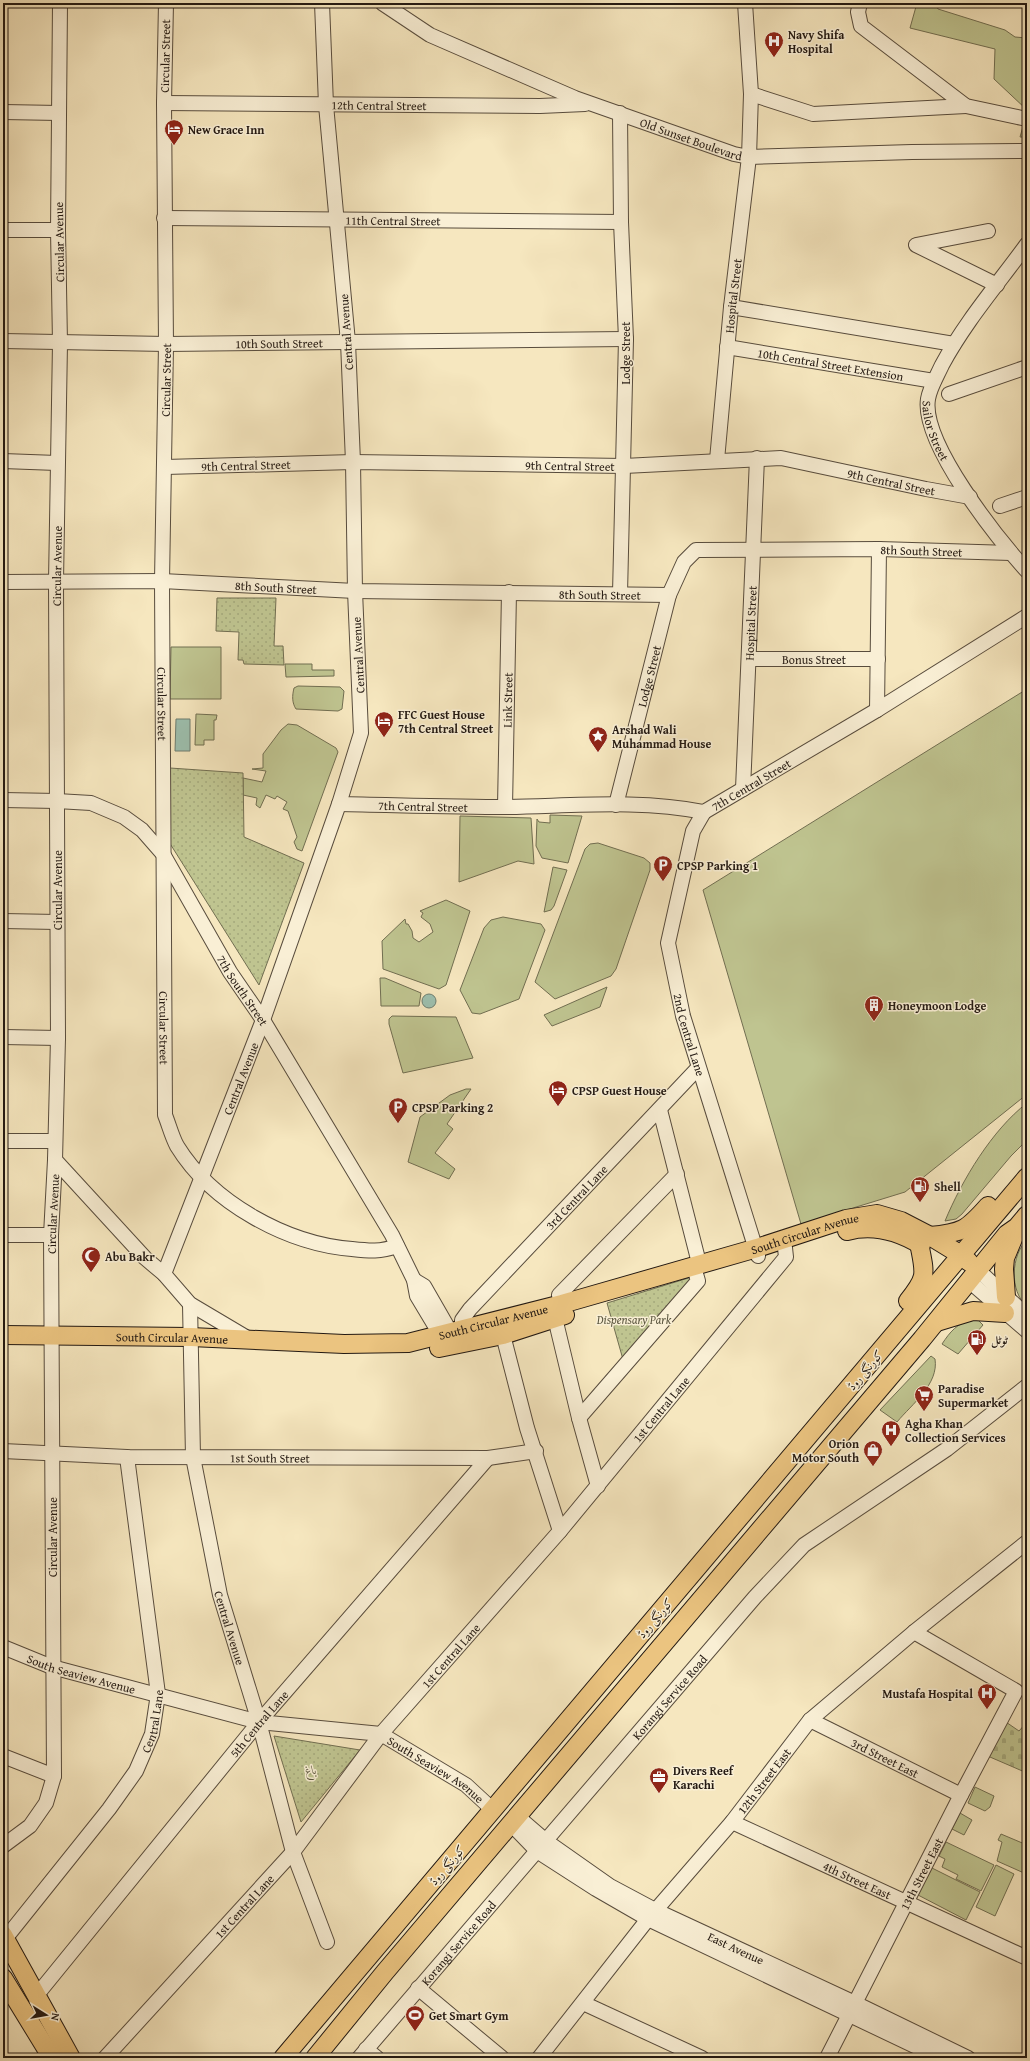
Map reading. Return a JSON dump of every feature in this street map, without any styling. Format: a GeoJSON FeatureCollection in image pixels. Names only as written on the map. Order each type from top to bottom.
{"type":"FeatureCollection","features":[{"type":"Feature","properties":{"kind":"main road"},"geometry":{"type":"LineString","coordinates":[[862,1373],[869,1350],[922,1285],[924,1269],[924,1239],[963,1230],[978,1218],[992,1201],[1024,1180]]}},
{"type":"Feature","properties":{"kind":"main road","name":"کورنگی روڈ"},"geometry":{"type":"LineString","coordinates":[[284,2058],[1024,1180]]}},
{"type":"Feature","properties":{"kind":"main road","name":"South Circular Avenue"},"geometry":{"type":"LineString","coordinates":[[3,1335],[52,1339],[191,1341],[249,1339],[344,1344],[408,1344],[451,1333],[558,1311],[758,1252],[846,1218],[877,1214],[901,1221],[924,1239],[957,1260],[974,1276]]}},
{"type":"Feature","properties":{"kind":"main road"},"geometry":{"type":"LineString","coordinates":[[936,1322],[972,1311],[1005,1305],[1005,1258],[1022,1221]]}},
{"type":"Feature","properties":{"kind":"main road","name":"کورنگی روڈ"},"geometry":{"type":"LineString","coordinates":[[315,2058],[514,1820],[936,1322],[1007,1234],[1022,1221]]}},
{"type":"Feature","properties":{"kind":"main road","name":"South Circular Avenue"},"geometry":{"type":"LineString","coordinates":[[758,1252],[785,1248],[864,1228],[885,1229],[924,1239]]}},
{"type":"Feature","properties":{"kind":"main road","name":"South Circular Avenue"},"geometry":{"type":"LineString","coordinates":[[191,1341],[344,1353],[404,1351],[436,1348],[503,1335],[558,1311]]}},
{"type":"Feature","properties":{"kind":"main road","name":"South Circular Avenue"},"geometry":{"type":"LineString","coordinates":[[3,1344],[52,1339]]}},
{"type":"Feature","properties":{"kind":"main road"},"geometry":{"type":"LineString","coordinates":[[4,1937],[71,2058]]}},
{"type":"Feature","properties":{"kind":"main road"},"geometry":{"type":"LineString","coordinates":[[3,1978],[52,2058]]}},
{"type":"Feature","properties":{"kind":"street","name":"Circular Avenue"},"geometry":{"type":"LineString","coordinates":[[3,1846],[30,1826],[46,1803],[54,1776],[52,1667],[51,1235],[55,1160],[54,1141],[58,1038],[56,582],[60,342],[58,113],[60,3]]}},
{"type":"Feature","properties":{"kind":"street","name":"Circular Street"},"geometry":{"type":"LineString","coordinates":[[166,3],[164,103],[166,344],[162,581],[165,1115],[177,1145],[202,1177],[242,1211],[284,1234],[329,1247],[381,1252],[397,1246]]}},
{"type":"Feature","properties":{"kind":"street","name":"Central Avenue"},"geometry":{"type":"LineString","coordinates":[[164,1274],[263,1020],[339,804],[361,733],[355,591],[353,462],[348,342],[326,105],[322,3]]}},
{"type":"Feature","properties":{"kind":"street","name":"Old Sunset Boulevard"},"geometry":{"type":"LineString","coordinates":[[382,3],[430,35],[593,104],[734,154],[749,157],[912,152],[1027,151]]}},
{"type":"Feature","properties":{"kind":"street","name":"Hospital Street"},"geometry":{"type":"LineString","coordinates":[[717,460],[731,307],[749,157],[751,94],[745,3]]}},
{"type":"Feature","properties":{"kind":"street"},"geometry":{"type":"LineString","coordinates":[[860,3],[858,12],[862,26],[966,106]]}},
{"type":"Feature","properties":{"kind":"street"},"geometry":{"type":"LineString","coordinates":[[751,94],[813,114],[966,106],[1022,118]]}},
{"type":"Feature","properties":{"kind":"street","name":"12th Central Street"},"geometry":{"type":"LineString","coordinates":[[164,103],[540,106],[593,104]]}},
{"type":"Feature","properties":{"kind":"street"},"geometry":{"type":"LineString","coordinates":[[3,112],[58,113]]}},
{"type":"Feature","properties":{"kind":"street","name":"Lodge Street"},"geometry":{"type":"LineString","coordinates":[[620,113],[621,222],[626,339],[620,594]]}},
{"type":"Feature","properties":{"kind":"street","name":"11th Central Street"},"geometry":{"type":"LineString","coordinates":[[164,218],[621,222]]}},
{"type":"Feature","properties":{"kind":"street"},"geometry":{"type":"LineString","coordinates":[[3,230],[58,230]]}},
{"type":"Feature","properties":{"kind":"street"},"geometry":{"type":"LineString","coordinates":[[988,231],[916,245],[997,285]]}},
{"type":"Feature","properties":{"kind":"street","name":"Sailor Street"},"geometry":{"type":"LineString","coordinates":[[1027,244],[954,344],[934,382],[928,401],[930,422],[938,448],[970,497],[1011,553],[1027,571]]}},
{"type":"Feature","properties":{"kind":"street"},"geometry":{"type":"LineString","coordinates":[[731,307],[954,344]]}},
{"type":"Feature","properties":{"kind":"street","name":"10th South Street"},"geometry":{"type":"LineString","coordinates":[[3,341],[166,344],[626,339]]}},
{"type":"Feature","properties":{"kind":"street","name":"10th Central Street Extension"},"geometry":{"type":"LineString","coordinates":[[727,347],[934,382]]}},
{"type":"Feature","properties":{"kind":"street"},"geometry":{"type":"LineString","coordinates":[[949,394],[1027,367]]}},
{"type":"Feature","properties":{"kind":"street","name":"Hospital Street"},"geometry":{"type":"LineString","coordinates":[[743,789],[750,659],[752,550],[756,458]]}},
{"type":"Feature","properties":{"kind":"street","name":"9th Central Street"},"geometry":{"type":"LineString","coordinates":[[165,468],[353,462],[624,466],[756,458],[781,458],[970,497]]}},
{"type":"Feature","properties":{"kind":"street"},"geometry":{"type":"LineString","coordinates":[[3,461],[57,463]]}},
{"type":"Feature","properties":{"kind":"street"},"geometry":{"type":"LineString","coordinates":[[1000,506],[1027,496]]}},
{"type":"Feature","properties":{"kind":"street"},"geometry":{"type":"LineString","coordinates":[[877,710],[879,549]]}},
{"type":"Feature","properties":{"kind":"street","name":"8th South Street"},"geometry":{"type":"LineString","coordinates":[[56,582],[162,581],[355,591],[670,595],[684,562],[696,550],[879,549],[1011,553]]}},
{"type":"Feature","properties":{"kind":"street"},"geometry":{"type":"LineString","coordinates":[[3,582],[56,582]]}},
{"type":"Feature","properties":{"kind":"street","name":"Link Street"},"geometry":{"type":"LineString","coordinates":[[505,807],[509,592]]}},
{"type":"Feature","properties":{"kind":"street","name":"Lodge Street"},"geometry":{"type":"LineString","coordinates":[[616,805],[670,595]]}},
{"type":"Feature","properties":{"kind":"street","name":"7th Central Street"},"geometry":{"type":"LineString","coordinates":[[339,804],[505,807],[616,805],[679,807],[704,812],[877,710],[1027,616]]}},
{"type":"Feature","properties":{"kind":"street","name":"Bonus Street"},"geometry":{"type":"LineString","coordinates":[[750,659],[878,659]]}},
{"type":"Feature","properties":{"kind":"street","name":"7th South Street"},"geometry":{"type":"LineString","coordinates":[[3,800],[91,803],[124,817],[142,830],[163,854],[230,972],[263,1020],[392,1235],[414,1280],[417,1296],[451,1333]]}},
{"type":"Feature","properties":{"kind":"street","name":"2nd Central Lane"},"geometry":{"type":"LineString","coordinates":[[704,812],[693,831],[668,943],[683,1016],[698,1068],[758,1252]]}},
{"type":"Feature","properties":{"kind":"street"},"geometry":{"type":"LineString","coordinates":[[3,920],[57,922]]}},
{"type":"Feature","properties":{"kind":"street"},"geometry":{"type":"LineString","coordinates":[[3,1036],[58,1038]]}},
{"type":"Feature","properties":{"kind":"street","name":"3rd Central Lane"},"geometry":{"type":"LineString","coordinates":[[451,1333],[470,1309],[660,1110],[698,1068]]}},
{"type":"Feature","properties":{"kind":"street"},"geometry":{"type":"LineString","coordinates":[[579,1418],[698,1282],[698,1269],[677,1174],[660,1110]]}},
{"type":"Feature","properties":{"kind":"street"},"geometry":{"type":"LineString","coordinates":[[3,1141],[54,1141]]}},
{"type":"Feature","properties":{"kind":"street"},"geometry":{"type":"LineString","coordinates":[[55,1160],[145,1258],[164,1274],[190,1304],[249,1339]]}},
{"type":"Feature","properties":{"kind":"street"},"geometry":{"type":"LineString","coordinates":[[598,1486],[579,1418],[558,1311],[560,1295],[677,1174]]}},
{"type":"Feature","properties":{"kind":"street"},"geometry":{"type":"LineString","coordinates":[[3,1235],[51,1235]]}},
{"type":"Feature","properties":{"kind":"street","name":"1st Central Lane"},"geometry":{"type":"LineString","coordinates":[[105,2058],[293,1852],[381,1734],[560,1531],[786,1257],[785,1248]]}},
{"type":"Feature","properties":{"kind":"street"},"geometry":{"type":"LineString","coordinates":[[974,1276],[1005,1305],[1027,1331]]}},
{"type":"Feature","properties":{"kind":"street","name":"Central Avenue"},"geometry":{"type":"LineString","coordinates":[[190,1304],[193,1457],[220,1595],[259,1722],[293,1852],[327,1942]]}},
{"type":"Feature","properties":{"kind":"street"},"geometry":{"type":"LineString","coordinates":[[1005,1305],[1027,1316]]}},
{"type":"Feature","properties":{"kind":"street"},"geometry":{"type":"LineString","coordinates":[[503,1335],[527,1428],[536,1451],[560,1531]]}},
{"type":"Feature","properties":{"kind":"street","name":"Korangi Service Road"},"geometry":{"type":"LineString","coordinates":[[367,2055],[418,1988],[542,1846],[755,1597],[804,1545],[947,1449],[1027,1386]]}},
{"type":"Feature","properties":{"kind":"street","name":"1st South Street"},"geometry":{"type":"LineString","coordinates":[[3,1450],[127,1457],[488,1458],[536,1451]]}},
{"type":"Feature","properties":{"kind":"street","name":"Central Lane"},"geometry":{"type":"LineString","coordinates":[[4,1937],[109,1808],[136,1771],[152,1734],[158,1694],[127,1457]]}},
{"type":"Feature","properties":{"kind":"street","name":"5th Central Lane"},"geometry":{"type":"LineString","coordinates":[[36,1996],[259,1722],[488,1458]]}},
{"type":"Feature","properties":{"kind":"street","name":"12th Street East"},"geometry":{"type":"LineString","coordinates":[[540,2058],[651,1914],[732,1822],[810,1720],[914,1632],[1027,1542]]}},
{"type":"Feature","properties":{"kind":"street","name":"13th Street East"},"geometry":{"type":"LineString","coordinates":[[827,2058],[961,1795],[1016,1691],[914,1632]]}},
{"type":"Feature","properties":{"kind":"street","name":"South Seaview Avenue"},"geometry":{"type":"LineString","coordinates":[[3,1647],[52,1667],[259,1722],[381,1734],[466,1785],[493,1810]]}},
{"type":"Feature","properties":{"kind":"street","name":"3rd Street East"},"geometry":{"type":"LineString","coordinates":[[810,1720],[961,1795]]}},
{"type":"Feature","properties":{"kind":"street"},"geometry":{"type":"LineString","coordinates":[[3,1756],[54,1776]]}},
{"type":"Feature","properties":{"kind":"street","name":"East Avenue"},"geometry":{"type":"LineString","coordinates":[[514,1820],[542,1846],[610,1886],[651,1914],[852,2009],[968,2058]]}},
{"type":"Feature","properties":{"kind":"street","name":"4th Street East"},"geometry":{"type":"LineString","coordinates":[[732,1822],[907,1901],[1027,1958]]}},
{"type":"Feature","properties":{"kind":"street"},"geometry":{"type":"LineString","coordinates":[[418,1988],[502,2058]]}},
{"type":"Feature","properties":{"kind":"street"},"geometry":{"type":"LineString","coordinates":[[583,2003],[702,2058]]}},
{"type":"Feature","properties":{"kind":"street","name":"East Avenue"},"geometry":{"type":"LineString","coordinates":[[852,2009],[940,2058]]}},
{"type":"Feature","properties":{"kind":"green space"},"geometry":{"type":"Polygon","coordinates":[[[917,3],[935,3],[938,9],[1005,30],[1015,37],[1027,38],[1027,110],[994,79],[995,49],[910,28],[917,3]]]}},
{"type":"Feature","properties":{"kind":"green space"},"geometry":{"type":"Polygon","coordinates":[[[1027,115],[1027,137],[1020,137],[1026,116],[1027,115]]]}},
{"type":"Feature","properties":{"kind":"green space"},"geometry":{"type":"Polygon","coordinates":[[[217,598],[276,598],[274,646],[283,646],[284,665],[244,664],[243,660],[238,660],[239,632],[216,631],[217,598]]]}},
{"type":"Feature","properties":{"kind":"green space"},"geometry":{"type":"Polygon","coordinates":[[[171,647],[221,647],[221,699],[170,699],[171,647]]]}},
{"type":"Feature","properties":{"kind":"green space"},"geometry":{"type":"Polygon","coordinates":[[[285,664],[312,664],[312,670],[334,670],[334,676],[286,677],[285,664]]]}},
{"type":"Feature","properties":{"kind":"green space"},"geometry":{"type":"Polygon","coordinates":[[[298,686],[340,687],[344,691],[342,709],[338,711],[296,709],[293,702],[293,694],[294,688],[298,686]]]}},
{"type":"Feature","properties":{"kind":"green space","name":"Honeymoon Lodge"},"geometry":{"type":"Polygon","coordinates":[[[1027,689],[1026,1095],[905,1192],[801,1224],[703,890],[1027,689]]]}},
{"type":"Feature","properties":{"kind":"green space"},"geometry":{"type":"Polygon","coordinates":[[[196,714],[217,715],[216,720],[214,720],[214,740],[204,740],[204,745],[195,745],[196,714]]]}},
{"type":"Feature","properties":{"kind":"green space"},"geometry":{"type":"Polygon","coordinates":[[[288,724],[297,725],[336,748],[338,752],[302,851],[297,849],[294,842],[297,837],[288,811],[283,809],[287,802],[277,796],[275,799],[266,795],[260,808],[256,805],[257,798],[243,795],[243,778],[262,782],[266,771],[252,769],[263,768],[263,754],[281,730],[288,724]]]}},
{"type":"Feature","properties":{"kind":"green space"},"geometry":{"type":"Polygon","coordinates":[[[170,768],[243,773],[244,837],[304,863],[259,985],[169,842],[170,768]]]}},
{"type":"Feature","properties":{"kind":"green space"},"geometry":{"type":"Polygon","coordinates":[[[550,815],[582,816],[568,863],[542,858],[536,846],[537,819],[539,822],[550,823],[550,815]]]}},
{"type":"Feature","properties":{"kind":"green space"},"geometry":{"type":"Polygon","coordinates":[[[460,816],[531,818],[534,864],[518,861],[459,882],[460,816]]]}},
{"type":"Feature","properties":{"kind":"green space"},"geometry":{"type":"Polygon","coordinates":[[[598,843],[644,858],[650,863],[650,870],[616,969],[611,976],[555,999],[535,982],[585,849],[590,844],[598,843]]]}},
{"type":"Feature","properties":{"kind":"green space"},"geometry":{"type":"Polygon","coordinates":[[[553,867],[567,870],[554,906],[551,910],[544,912],[553,867]]]}},
{"type":"Feature","properties":{"kind":"green space"},"geometry":{"type":"Polygon","coordinates":[[[446,900],[470,911],[446,985],[439,989],[383,969],[382,941],[405,919],[406,924],[408,924],[412,931],[413,938],[419,942],[433,932],[430,924],[421,917],[423,913],[420,911],[446,900]]]}},
{"type":"Feature","properties":{"kind":"green space"},"geometry":{"type":"Polygon","coordinates":[[[503,917],[541,924],[545,930],[519,999],[480,1014],[472,1013],[460,990],[484,928],[491,920],[503,917]]]}},
{"type":"Feature","properties":{"kind":"green space"},"geometry":{"type":"Polygon","coordinates":[[[380,978],[385,978],[421,993],[419,1006],[381,1006],[380,978]]]}},
{"type":"Feature","properties":{"kind":"green space"},"geometry":{"type":"Polygon","coordinates":[[[607,987],[600,1007],[552,1026],[544,1015],[607,987]]]}},
{"type":"Feature","properties":{"kind":"green space"},"geometry":{"type":"Polygon","coordinates":[[[392,1016],[456,1017],[473,1058],[403,1073],[389,1024],[389,1019],[392,1016]]]}},
{"type":"Feature","properties":{"kind":"green space"},"geometry":{"type":"Polygon","coordinates":[[[466,1089],[471,1089],[447,1124],[453,1129],[435,1153],[455,1169],[449,1179],[408,1162],[420,1117],[450,1095],[466,1089]]]}},
{"type":"Feature","properties":{"kind":"green space"},"geometry":{"type":"Polygon","coordinates":[[[1027,1103],[1027,1140],[1011,1156],[962,1214],[956,1219],[945,1221],[969,1173],[990,1141],[1014,1114],[1027,1103]]]}},
{"type":"Feature","properties":{"kind":"green space"},"geometry":{"type":"Polygon","coordinates":[[[1027,1240],[1027,1306],[1021,1300],[1017,1292],[1014,1273],[1018,1254],[1027,1240]]]}},
{"type":"Feature","properties":{"kind":"green space","name":"Dispensary Park"},"geometry":{"type":"Polygon","coordinates":[[[695,1276],[624,1363],[607,1303],[695,1276]]]}},
{"type":"Feature","properties":{"kind":"green space"},"geometry":{"type":"Polygon","coordinates":[[[978,1320],[983,1325],[958,1354],[942,1344],[954,1329],[962,1323],[978,1320]]]}},
{"type":"Feature","properties":{"kind":"green space"},"geometry":{"type":"Polygon","coordinates":[[[931,1356],[935,1359],[933,1377],[917,1401],[897,1422],[880,1410],[931,1356]]]}},
{"type":"Feature","properties":{"kind":"green space"},"geometry":{"type":"Polygon","coordinates":[[[1003,1720],[1019,1731],[1027,1722],[1027,1773],[983,1754],[1003,1720]]]}},
{"type":"Feature","properties":{"kind":"green space","name":"باغ"},"geometry":{"type":"Polygon","coordinates":[[[274,1736],[360,1750],[301,1822],[274,1736]]]}},
{"type":"Feature","properties":{"kind":"green space"},"geometry":{"type":"Polygon","coordinates":[[[975,1787],[994,1796],[990,1807],[985,1811],[968,1803],[975,1787]]]}},
{"type":"Feature","properties":{"kind":"green space"},"geometry":{"type":"Polygon","coordinates":[[[960,1813],[972,1820],[964,1835],[952,1829],[960,1813]]]}},
{"type":"Feature","properties":{"kind":"green space"},"geometry":{"type":"Polygon","coordinates":[[[1001,1834],[1027,1845],[1027,1865],[1024,1873],[997,1861],[1002,1842],[998,1840],[1001,1834]]]}},
{"type":"Feature","properties":{"kind":"green space"},"geometry":{"type":"Polygon","coordinates":[[[946,1842],[994,1865],[981,1891],[956,1879],[958,1875],[942,1867],[945,1859],[939,1856],[946,1842]]]}},
{"type":"Feature","properties":{"kind":"green space"},"geometry":{"type":"Polygon","coordinates":[[[996,1865],[1014,1874],[995,1916],[976,1907],[996,1865]]]}},
{"type":"Feature","properties":{"kind":"green space"},"geometry":{"type":"Polygon","coordinates":[[[932,1868],[980,1892],[966,1920],[918,1895],[932,1868]]]}},
{"type":"Feature","properties":{"kind":"shaded area"},"geometry":{"type":"Polygon","coordinates":[[[176,719],[190,719],[190,751],[175,751],[176,719]]]}},
{"type":"Feature","properties":{"kind":"shaded area"},"geometry":{"type":"Polygon","coordinates":[[[426,994],[432,994],[436,998],[436,1004],[432,1008],[426,1008],[422,1004],[422,998],[426,994]]]}},
{"type":"Feature","properties":{"kind":"place","name":"Navy Shifa Hospital"},"geometry":{"type":"Point","coordinates":[774,58]}},
{"type":"Feature","properties":{"kind":"place","name":"New Grace Inn"},"geometry":{"type":"Point","coordinates":[174,146]}},
{"type":"Feature","properties":{"kind":"place","name":"FFC Guest House 7th Central Street"},"geometry":{"type":"Point","coordinates":[384,738]}},
{"type":"Feature","properties":{"kind":"place","name":"Arshad Wali Muhammad House"},"geometry":{"type":"Point","coordinates":[598,753]}},
{"type":"Feature","properties":{"kind":"place","name":"CPSP Parking 1"},"geometry":{"type":"Point","coordinates":[663,882]}},
{"type":"Feature","properties":{"kind":"place","name":"Honeymoon Lodge"},"geometry":{"type":"Point","coordinates":[874,1022]}},
{"type":"Feature","properties":{"kind":"place","name":"CPSP Guest House"},"geometry":{"type":"Point","coordinates":[558,1107]}},
{"type":"Feature","properties":{"kind":"place","name":"CPSP Parking 2"},"geometry":{"type":"Point","coordinates":[398,1124]}},
{"type":"Feature","properties":{"kind":"place","name":"Shell"},"geometry":{"type":"Point","coordinates":[920,1203]}},
{"type":"Feature","properties":{"kind":"place","name":"Abu Bakr"},"geometry":{"type":"Point","coordinates":[91,1273]}},
{"type":"Feature","properties":{"kind":"place","name":"ٹوٹل"},"geometry":{"type":"Point","coordinates":[977,1356]}},
{"type":"Feature","properties":{"kind":"place","name":"Paradise Supermarket"},"geometry":{"type":"Point","coordinates":[924,1412]}},
{"type":"Feature","properties":{"kind":"place","name":"Agha Khan Collection Services"},"geometry":{"type":"Point","coordinates":[891,1447]}},
{"type":"Feature","properties":{"kind":"place","name":"Orion Motor South"},"geometry":{"type":"Point","coordinates":[873,1467]}},
{"type":"Feature","properties":{"kind":"place","name":"Mustafa Hospital"},"geometry":{"type":"Point","coordinates":[987,1710]}},
{"type":"Feature","properties":{"kind":"place","name":"Divers Reef Karachi"},"geometry":{"type":"Point","coordinates":[659,1794]}},
{"type":"Feature","properties":{"kind":"place","name":"Get Smart Gym"},"geometry":{"type":"Point","coordinates":[415,2032]}}]}
